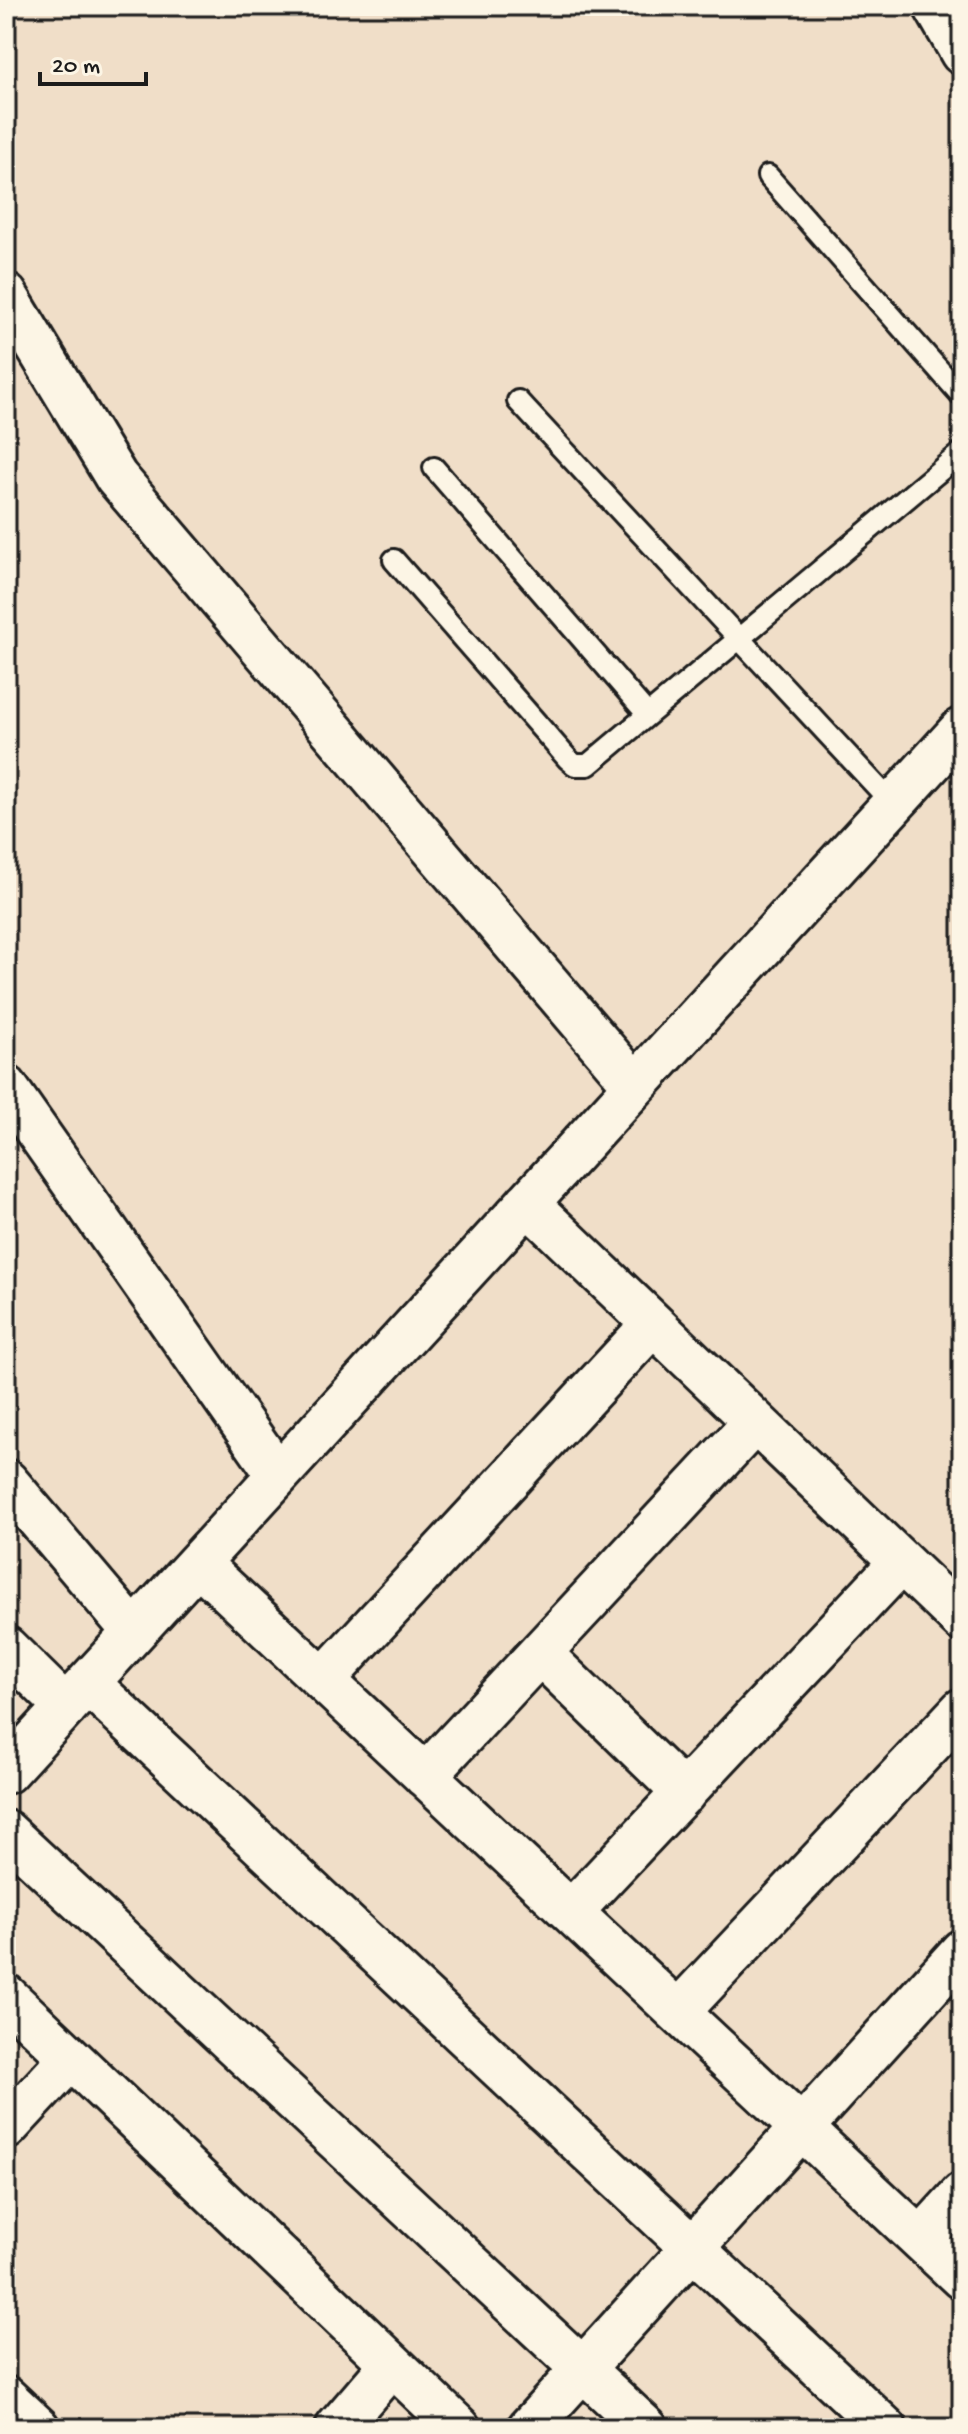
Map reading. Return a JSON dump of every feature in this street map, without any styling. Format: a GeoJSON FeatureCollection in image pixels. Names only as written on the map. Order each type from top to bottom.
{"type":"FeatureCollection","features":[{"type":"Feature","properties":{"kind":"street"},"geometry":{"type":"LineString","coordinates":[[935,6],[962,53]]}},
{"type":"Feature","properties":{"kind":"street"},"geometry":{"type":"LineString","coordinates":[[6,295],[116,477],[635,1085]]}},
{"type":"Feature","properties":{"kind":"street"},"geometry":{"type":"LineString","coordinates":[[6,1772],[962,729]]}},
{"type":"Feature","properties":{"kind":"street"},"geometry":{"type":"LineString","coordinates":[[6,1087],[278,1475]]}},
{"type":"Feature","properties":{"kind":"street"},"geometry":{"type":"LineString","coordinates":[[527,1203],[962,1620]]}},
{"type":"Feature","properties":{"kind":"street"},"geometry":{"type":"LineString","coordinates":[[323,1680],[653,1324]]}},
{"type":"Feature","properties":{"kind":"street"},"geometry":{"type":"LineString","coordinates":[[425,1776],[755,1422]]}},
{"type":"Feature","properties":{"kind":"street"},"geometry":{"type":"LineString","coordinates":[[6,1481],[134,1632]]}},
{"type":"Feature","properties":{"kind":"street"},"geometry":{"type":"LineString","coordinates":[[571,1912],[901,1562]]}},
{"type":"Feature","properties":{"kind":"street"},"geometry":{"type":"LineString","coordinates":[[198,1563],[962,2278]]}},
{"type":"Feature","properties":{"kind":"street"},"geometry":{"type":"LineString","coordinates":[[6,1648],[77,1695],[692,2248],[885,2428]]}},
{"type":"Feature","properties":{"kind":"street"},"geometry":{"type":"LineString","coordinates":[[540,1653],[684,1793]]}},
{"type":"Feature","properties":{"kind":"street"},"geometry":{"type":"LineString","coordinates":[[678,2012],[962,1710]]}},
{"type":"Feature","properties":{"kind":"street"},"geometry":{"type":"LineString","coordinates":[[6,1832],[646,2428]]}},
{"type":"Feature","properties":{"kind":"street"},"geometry":{"type":"LineString","coordinates":[[529,2428],[962,1951]]}},
{"type":"Feature","properties":{"kind":"street"},"geometry":{"type":"LineString","coordinates":[[6,1996],[459,2428]]}},
{"type":"Feature","properties":{"kind":"street"},"geometry":{"type":"LineString","coordinates":[[6,2128],[70,2059]]}},
{"type":"Feature","properties":{"kind":"street"},"geometry":{"type":"LineString","coordinates":[[921,2239],[962,2194]]}},
{"type":"Feature","properties":{"kind":"street"},"geometry":{"type":"LineString","coordinates":[[337,2428],[392,2364]]}},
{"type":"Feature","properties":{"kind":"street"},"geometry":{"type":"LineString","coordinates":[[6,2398],[38,2428]]}},
{"type":"Feature","properties":{"kind":"lane"},"geometry":{"type":"LineString","coordinates":[[768,176],[962,396]]}},
{"type":"Feature","properties":{"kind":"lane"},"geometry":{"type":"LineString","coordinates":[[518,401],[893,804]]}},
{"type":"Feature","properties":{"kind":"lane"},"geometry":{"type":"LineString","coordinates":[[394,560],[575,765],[588,765],[962,452]]}},
{"type":"Feature","properties":{"kind":"lane"},"geometry":{"type":"LineString","coordinates":[[434,468],[648,715]]}}]}
